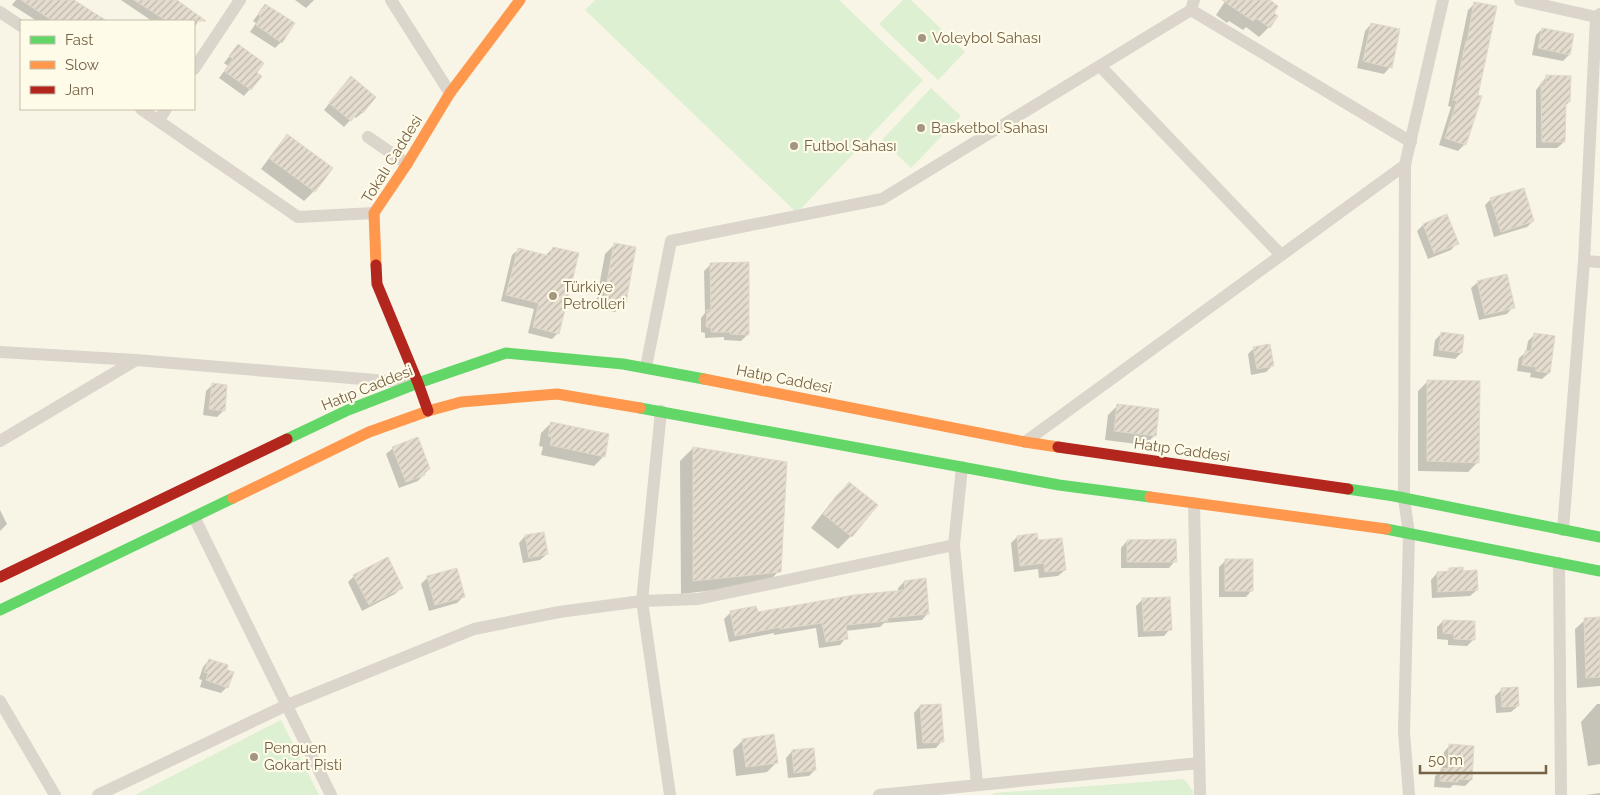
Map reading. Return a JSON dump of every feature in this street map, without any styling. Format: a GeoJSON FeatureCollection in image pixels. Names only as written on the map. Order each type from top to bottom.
{"type":"FeatureCollection","features":[{"type":"Feature","properties":{"kind":"main road","name":"Tokalı Caddesi"},"geometry":{"type":"LineString","coordinates":[[428,411],[377,284],[374,213],[407,164],[450,93],[520,0]]}},
{"type":"Feature","properties":{"kind":"main road","name":"Hatıp Caddesi"},"geometry":{"type":"LineString","coordinates":[[0,577],[348,410],[418,383],[506,353],[646,367],[1025,442],[1404,498],[1600,537]]}},
{"type":"Feature","properties":{"kind":"main road"},"geometry":{"type":"LineString","coordinates":[[0,610],[369,432],[428,411],[461,402],[558,394],[661,411],[1059,485],[1409,534],[1600,571]]}},
{"type":"Feature","properties":{"kind":"street"},"geometry":{"type":"LineString","coordinates":[[195,68],[240,0]]}},
{"type":"Feature","properties":{"kind":"street"},"geometry":{"type":"LineString","coordinates":[[391,0],[450,93]]}},
{"type":"Feature","properties":{"kind":"street"},"geometry":{"type":"LineString","coordinates":[[1409,795],[1404,732],[1409,534],[1404,498],[1406,165],[1443,0]]}},
{"type":"Feature","properties":{"kind":"street"},"geometry":{"type":"LineString","coordinates":[[1520,0],[1598,15],[1584,260],[1562,530]]}},
{"type":"Feature","properties":{"kind":"street"},"geometry":{"type":"LineString","coordinates":[[646,367],[671,241],[882,199],[1100,66],[1192,5],[1411,142]]}},
{"type":"Feature","properties":{"kind":"street"},"geometry":{"type":"LineString","coordinates":[[0,12],[20,25]]}},
{"type":"Feature","properties":{"kind":"street"},"geometry":{"type":"LineString","coordinates":[[1100,66],[1281,255]]}},
{"type":"Feature","properties":{"kind":"street"},"geometry":{"type":"LineString","coordinates":[[142,110],[298,217],[374,213]]}},
{"type":"Feature","properties":{"kind":"street"},"geometry":{"type":"LineString","coordinates":[[158,121],[165,110]]}},
{"type":"Feature","properties":{"kind":"street"},"geometry":{"type":"LineString","coordinates":[[368,137],[407,164]]}},
{"type":"Feature","properties":{"kind":"street"},"geometry":{"type":"LineString","coordinates":[[1025,442],[1406,165]]}},
{"type":"Feature","properties":{"kind":"street"},"geometry":{"type":"LineString","coordinates":[[1584,260],[1600,262]]}},
{"type":"Feature","properties":{"kind":"street"},"geometry":{"type":"LineString","coordinates":[[0,352],[136,360],[418,383]]}},
{"type":"Feature","properties":{"kind":"street"},"geometry":{"type":"LineString","coordinates":[[0,441],[136,360]]}},
{"type":"Feature","properties":{"kind":"street"},"geometry":{"type":"LineString","coordinates":[[661,411],[642,601],[670,795]]}},
{"type":"Feature","properties":{"kind":"street"},"geometry":{"type":"LineString","coordinates":[[962,467],[954,545],[977,784]]}},
{"type":"Feature","properties":{"kind":"street"},"geometry":{"type":"LineString","coordinates":[[1194,503],[1200,795]]}},
{"type":"Feature","properties":{"kind":"street"},"geometry":{"type":"LineString","coordinates":[[194,517],[331,795]]}},
{"type":"Feature","properties":{"kind":"street"},"geometry":{"type":"LineString","coordinates":[[98,795],[287,705],[474,629],[559,612],[642,601],[698,599],[954,545]]}},
{"type":"Feature","properties":{"kind":"street"},"geometry":{"type":"LineString","coordinates":[[1559,563],[1561,795]]}},
{"type":"Feature","properties":{"kind":"street"},"geometry":{"type":"LineString","coordinates":[[0,701],[55,795]]}},
{"type":"Feature","properties":{"kind":"street"},"geometry":{"type":"LineString","coordinates":[[879,795],[905,794],[977,784],[1199,763]]}},
{"type":"Feature","properties":{"kind":"green space","name":"Futbol Sahası"},"geometry":{"type":"Polygon","coordinates":[[[595,0],[839,0],[923,80],[797,213],[585,10],[595,0]]]}},
{"type":"Feature","properties":{"kind":"green space","name":"Voleybol Sahası"},"geometry":{"type":"Polygon","coordinates":[[[903,0],[911,0],[965,52],[938,80],[879,24],[903,0]]]}},
{"type":"Feature","properties":{"kind":"green space","name":"Basketbol Sahası"},"geometry":{"type":"Polygon","coordinates":[[[931,88],[961,116],[911,168],[882,140],[931,88]]]}},
{"type":"Feature","properties":{"kind":"green space","name":"Penguen Gokart Pisti"},"geometry":{"type":"Polygon","coordinates":[[[281,720],[319,795],[135,795],[281,720]]]}},
{"type":"Feature","properties":{"kind":"green space"},"geometry":{"type":"Polygon","coordinates":[[[1184,779],[1193,791],[1193,795],[992,795],[994,793],[1184,779]]]}},
{"type":"Feature","properties":{"kind":"building"},"geometry":{"type":"Polygon","coordinates":[[[21,0],[74,0],[105,20],[51,20],[21,0]]]}},
{"type":"Feature","properties":{"kind":"building"},"geometry":{"type":"Polygon","coordinates":[[[134,0],[177,0],[206,21],[195,20],[165,20],[134,0]]]}},
{"type":"Feature","properties":{"kind":"building"},"geometry":{"type":"Polygon","coordinates":[[[1222,0],[1270,0],[1278,6],[1274,13],[1278,16],[1270,28],[1256,18],[1253,21],[1222,0]]]}},
{"type":"Feature","properties":{"kind":"building"},"geometry":{"type":"Polygon","coordinates":[[[1474,2],[1497,6],[1478,95],[1482,96],[1466,145],[1445,138],[1457,101],[1453,100],[1467,42],[1474,2]]]}},
{"type":"Feature","properties":{"kind":"building"},"geometry":{"type":"Polygon","coordinates":[[[265,4],[295,23],[282,43],[256,25],[261,16],[258,14],[265,4]]]}},
{"type":"Feature","properties":{"kind":"building"},"geometry":{"type":"Polygon","coordinates":[[[1371,23],[1400,29],[1392,68],[1363,61],[1371,23]]]}},
{"type":"Feature","properties":{"kind":"building"},"geometry":{"type":"Polygon","coordinates":[[[1542,28],[1574,34],[1570,55],[1538,48],[1542,28]]]}},
{"type":"Feature","properties":{"kind":"building"},"geometry":{"type":"Polygon","coordinates":[[[238,44],[264,63],[257,73],[262,76],[251,90],[224,71],[233,59],[229,56],[238,44]]]}},
{"type":"Feature","properties":{"kind":"building"},"geometry":{"type":"Polygon","coordinates":[[[1546,75],[1571,76],[1570,102],[1566,102],[1565,142],[1542,142],[1541,82],[1546,82],[1546,75]]]}},
{"type":"Feature","properties":{"kind":"building"},"geometry":{"type":"Polygon","coordinates":[[[351,76],[376,97],[363,113],[360,110],[351,121],[329,103],[351,76]]]}},
{"type":"Feature","properties":{"kind":"building"},"geometry":{"type":"Polygon","coordinates":[[[287,134],[333,168],[315,192],[270,159],[287,134]]]}},
{"type":"Feature","properties":{"kind":"building"},"geometry":{"type":"Polygon","coordinates":[[[1524,188],[1534,221],[1501,232],[1490,198],[1524,188]]]}},
{"type":"Feature","properties":{"kind":"building"},"geometry":{"type":"Polygon","coordinates":[[[1447,214],[1459,244],[1434,253],[1423,224],[1447,214]]]}},
{"type":"Feature","properties":{"kind":"building"},"geometry":{"type":"Polygon","coordinates":[[[614,243],[636,247],[626,303],[604,299],[614,243]]]}},
{"type":"Feature","properties":{"kind":"building"},"geometry":{"type":"Polygon","coordinates":[[[553,247],[579,253],[559,334],[533,327],[539,303],[506,295],[518,248],[550,256],[553,247]]]}},
{"type":"Feature","properties":{"kind":"building"},"geometry":{"type":"Polygon","coordinates":[[[749,262],[749,335],[711,332],[711,327],[706,327],[707,310],[711,310],[710,263],[749,262]]]}},
{"type":"Feature","properties":{"kind":"building"},"geometry":{"type":"Polygon","coordinates":[[[1507,274],[1515,308],[1485,315],[1477,281],[1507,274]]]}},
{"type":"Feature","properties":{"kind":"building"},"geometry":{"type":"Polygon","coordinates":[[[1441,332],[1464,335],[1462,353],[1439,350],[1441,332]]]}},
{"type":"Feature","properties":{"kind":"building"},"geometry":{"type":"Polygon","coordinates":[[[1534,333],[1555,336],[1550,373],[1536,371],[1536,367],[1522,365],[1525,351],[1531,351],[1534,333]]]}},
{"type":"Feature","properties":{"kind":"building"},"geometry":{"type":"Polygon","coordinates":[[[1270,344],[1274,366],[1257,369],[1253,347],[1270,344]]]}},
{"type":"Feature","properties":{"kind":"building"},"geometry":{"type":"Polygon","coordinates":[[[1427,380],[1480,381],[1479,463],[1427,461],[1427,380]]]}},
{"type":"Feature","properties":{"kind":"building"},"geometry":{"type":"Polygon","coordinates":[[[212,383],[227,385],[225,411],[209,409],[212,383]]]}},
{"type":"Feature","properties":{"kind":"building"},"geometry":{"type":"Polygon","coordinates":[[[1117,404],[1159,409],[1156,436],[1114,431],[1117,404]]]}},
{"type":"Feature","properties":{"kind":"building"},"geometry":{"type":"Polygon","coordinates":[[[551,422],[609,434],[605,457],[550,445],[552,437],[548,436],[551,422]]]}},
{"type":"Feature","properties":{"kind":"building"},"geometry":{"type":"Polygon","coordinates":[[[418,437],[430,469],[424,472],[425,475],[406,482],[392,447],[418,437]]]}},
{"type":"Feature","properties":{"kind":"building"},"geometry":{"type":"Polygon","coordinates":[[[693,447],[787,462],[781,572],[693,581],[693,447]]]}},
{"type":"Feature","properties":{"kind":"building"},"geometry":{"type":"Polygon","coordinates":[[[849,482],[878,505],[852,537],[823,514],[849,482]]]}},
{"type":"Feature","properties":{"kind":"building"},"geometry":{"type":"Polygon","coordinates":[[[544,532],[548,554],[529,558],[525,535],[544,532]]]}},
{"type":"Feature","properties":{"kind":"building"},"geometry":{"type":"Polygon","coordinates":[[[1037,533],[1038,540],[1062,538],[1066,570],[1045,572],[1044,563],[1020,566],[1017,536],[1037,533]]]}},
{"type":"Feature","properties":{"kind":"building"},"geometry":{"type":"Polygon","coordinates":[[[1176,539],[1177,562],[1127,562],[1127,540],[1176,539]]]}},
{"type":"Feature","properties":{"kind":"building"},"geometry":{"type":"Polygon","coordinates":[[[388,557],[403,588],[369,605],[353,575],[388,557]]]}},
{"type":"Feature","properties":{"kind":"building"},"geometry":{"type":"Polygon","coordinates":[[[1225,559],[1253,559],[1253,591],[1225,591],[1225,559]]]}},
{"type":"Feature","properties":{"kind":"building"},"geometry":{"type":"Polygon","coordinates":[[[1463,567],[1463,571],[1477,570],[1478,590],[1438,592],[1437,572],[1449,571],[1449,568],[1463,567]]]}},
{"type":"Feature","properties":{"kind":"building"},"geometry":{"type":"Polygon","coordinates":[[[457,568],[465,597],[435,605],[427,576],[457,568]]]}},
{"type":"Feature","properties":{"kind":"building"},"geometry":{"type":"Polygon","coordinates":[[[926,578],[929,614],[887,618],[888,621],[846,625],[848,639],[826,642],[822,623],[780,629],[780,627],[735,636],[730,611],[756,606],[758,612],[854,595],[905,590],[904,581],[926,578]]]}},
{"type":"Feature","properties":{"kind":"building"},"geometry":{"type":"Polygon","coordinates":[[[1170,597],[1172,630],[1144,631],[1142,598],[1170,597]]]}},
{"type":"Feature","properties":{"kind":"building"},"geometry":{"type":"Polygon","coordinates":[[[1600,617],[1600,677],[1586,678],[1584,618],[1600,617]]]}},
{"type":"Feature","properties":{"kind":"building"},"geometry":{"type":"Polygon","coordinates":[[[1443,620],[1475,621],[1475,640],[1454,639],[1454,634],[1443,633],[1443,620]]]}},
{"type":"Feature","properties":{"kind":"building"},"geometry":{"type":"Polygon","coordinates":[[[209,659],[228,665],[227,670],[234,672],[228,688],[206,680],[208,673],[204,672],[209,659]]]}},
{"type":"Feature","properties":{"kind":"building"},"geometry":{"type":"Polygon","coordinates":[[[1518,687],[1519,706],[1502,707],[1501,688],[1518,687]]]}},
{"type":"Feature","properties":{"kind":"building"},"geometry":{"type":"Polygon","coordinates":[[[941,704],[944,742],[923,743],[920,705],[941,704]]]}},
{"type":"Feature","properties":{"kind":"building"},"geometry":{"type":"Polygon","coordinates":[[[774,734],[778,763],[746,767],[742,739],[774,734]]]}},
{"type":"Feature","properties":{"kind":"building"},"geometry":{"type":"Polygon","coordinates":[[[1449,744],[1474,746],[1472,780],[1458,779],[1458,782],[1440,781],[1441,768],[1448,769],[1449,744]]]}},
{"type":"Feature","properties":{"kind":"building"},"geometry":{"type":"Polygon","coordinates":[[[814,748],[816,770],[794,773],[792,750],[814,748]]]}},
{"type":"Feature","properties":{"kind":"traffic: fast"},"geometry":{"type":"LineString","coordinates":[[287,439],[348,410],[418,383],[506,353],[623,364],[704,379]]}},
{"type":"Feature","properties":{"kind":"traffic: fast"},"geometry":{"type":"LineString","coordinates":[[640,408],[1059,485],[1150,497]]}},
{"type":"Feature","properties":{"kind":"traffic: fast"},"geometry":{"type":"LineString","coordinates":[[1348,489],[1394,496],[1600,537]]}},
{"type":"Feature","properties":{"kind":"traffic: fast"},"geometry":{"type":"LineString","coordinates":[[0,610],[233,498]]}},
{"type":"Feature","properties":{"kind":"traffic: fast"},"geometry":{"type":"LineString","coordinates":[[1386,529],[1600,571]]}},
{"type":"Feature","properties":{"kind":"traffic: slow"},"geometry":{"type":"LineString","coordinates":[[376,265],[374,213],[407,164],[450,93],[520,0]]}},
{"type":"Feature","properties":{"kind":"traffic: slow"},"geometry":{"type":"LineString","coordinates":[[704,379],[1058,447]]}},
{"type":"Feature","properties":{"kind":"traffic: slow"},"geometry":{"type":"LineString","coordinates":[[233,498],[369,432],[428,411],[461,402],[557,394],[640,408]]}},
{"type":"Feature","properties":{"kind":"traffic: slow"},"geometry":{"type":"LineString","coordinates":[[1150,497],[1386,529]]}},
{"type":"Feature","properties":{"kind":"traffic: jam"},"geometry":{"type":"LineString","coordinates":[[376,265],[377,284],[428,411]]}},
{"type":"Feature","properties":{"kind":"traffic: jam"},"geometry":{"type":"LineString","coordinates":[[0,577],[287,439]]}},
{"type":"Feature","properties":{"kind":"traffic: jam"},"geometry":{"type":"LineString","coordinates":[[1058,447],[1348,489]]}},
{"type":"Feature","properties":{"kind":"place","name":"Voleybol Sahası"},"geometry":{"type":"Point","coordinates":[922,38]}},
{"type":"Feature","properties":{"kind":"place","name":"Basketbol Sahası"},"geometry":{"type":"Point","coordinates":[921,128]}},
{"type":"Feature","properties":{"kind":"place","name":"Futbol Sahası"},"geometry":{"type":"Point","coordinates":[794,146]}},
{"type":"Feature","properties":{"kind":"place","name":"Türkiye Petrolleri"},"geometry":{"type":"Point","coordinates":[553,296]}},
{"type":"Feature","properties":{"kind":"place","name":"Penguen Gokart Pisti"},"geometry":{"type":"Point","coordinates":[254,757]}}]}
